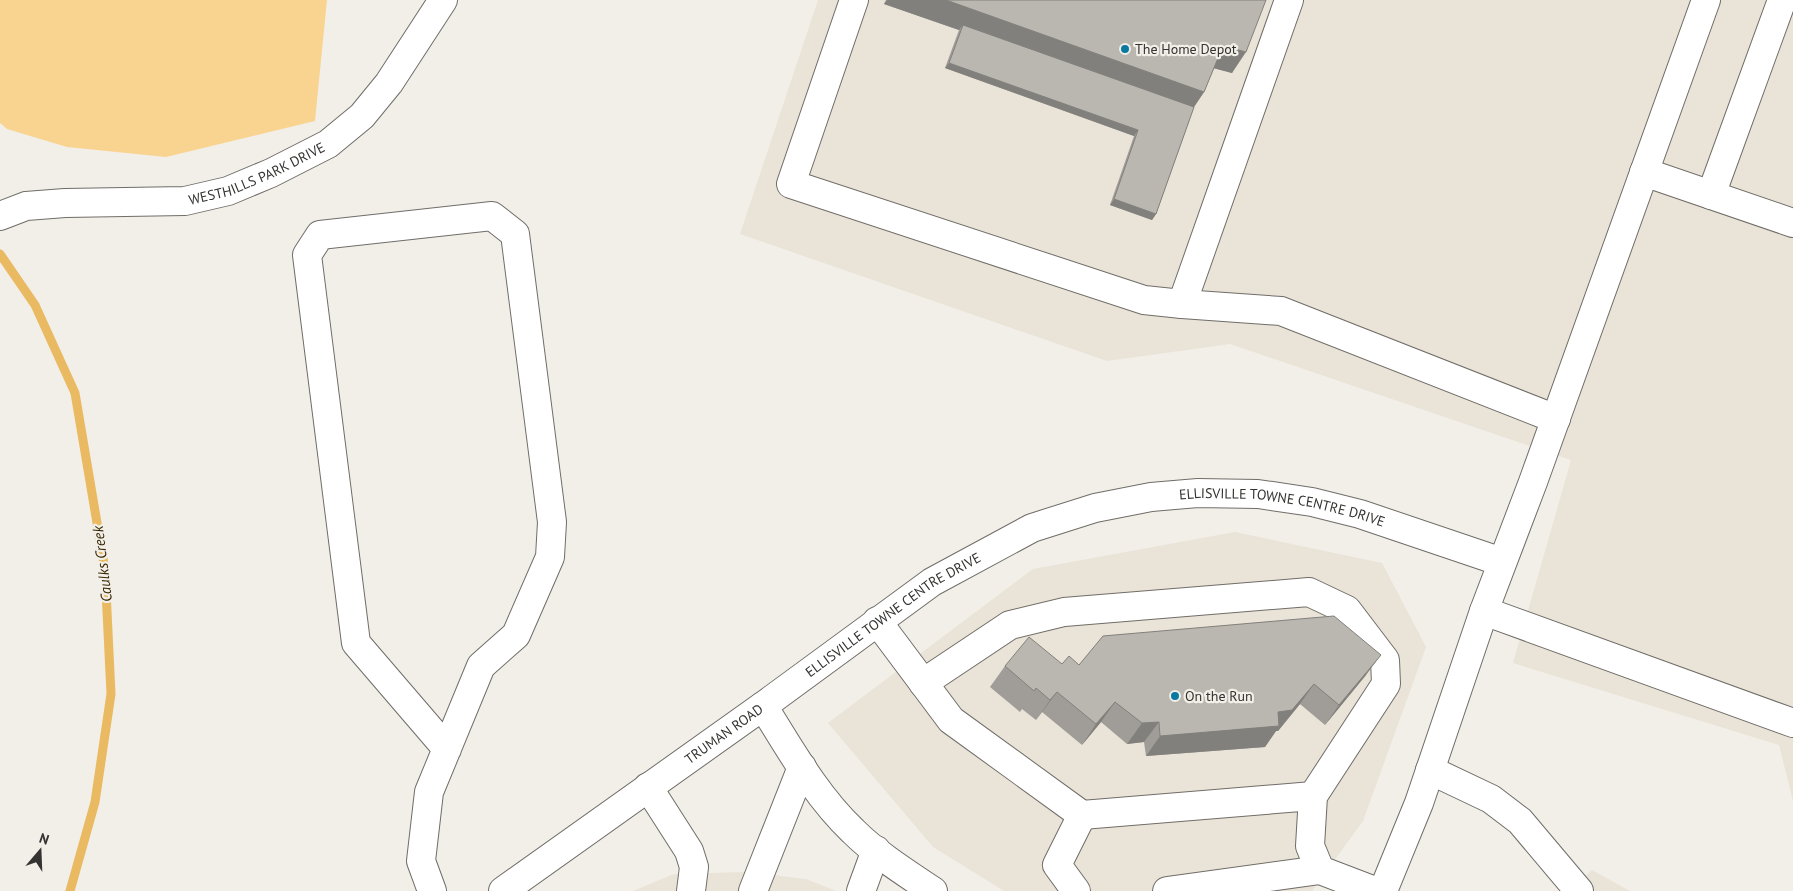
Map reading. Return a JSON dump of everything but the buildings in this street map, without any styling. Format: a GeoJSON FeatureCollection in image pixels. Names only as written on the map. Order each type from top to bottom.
{"type":"FeatureCollection","features":[{"type":"Feature","properties":{"kind":"street","name":"WESTHILLS PARK DRIVE"},"geometry":{"type":"LineString","coordinates":[[1,215],[26,206],[65,203],[185,201],[228,191],[271,172],[328,144],[362,116],[389,83],[442,0]]}},
{"type":"Feature","properties":{"kind":"street"},"geometry":{"type":"LineString","coordinates":[[854,0],[791,184],[1144,300],[1281,311],[1556,419]]}},
{"type":"Feature","properties":{"kind":"street"},"geometry":{"type":"LineString","coordinates":[[1182,304],[1290,0]]}},
{"type":"Feature","properties":{"kind":"street"},"geometry":{"type":"LineString","coordinates":[[1383,891],[1419,803],[1484,611],[1556,419],[1706,0]]}},
{"type":"Feature","properties":{"kind":"street"},"geometry":{"type":"LineString","coordinates":[[1712,195],[1782,0]]}},
{"type":"Feature","properties":{"kind":"street"},"geometry":{"type":"LineString","coordinates":[[1644,172],[1792,219]]}},
{"type":"Feature","properties":{"kind":"street"},"geometry":{"type":"LineString","coordinates":[[432,891],[421,861],[429,792],[481,666],[516,635],[550,557],[552,522],[515,234],[492,216],[320,235],[307,255],[356,643],[447,748]]}},
{"type":"Feature","properties":{"kind":"street","name":"ELLISVILLE TOWNE CENTRE DRIVE"},"geometry":{"type":"LineString","coordinates":[[763,706],[932,582],[1032,528],[1094,508],[1160,496],[1198,493],[1258,494],[1312,502],[1360,514],[1502,562]]}},
{"type":"Feature","properties":{"kind":"street"},"geometry":{"type":"LineString","coordinates":[[923,683],[1010,625],[1064,612],[1309,592],[1347,610],[1385,660],[1386,684],[1313,796],[1310,846],[1320,870]]}},
{"type":"Feature","properties":{"kind":"street"},"geometry":{"type":"LineString","coordinates":[[1484,611],[1793,723]]}},
{"type":"Feature","properties":{"kind":"street"},"geometry":{"type":"LineString","coordinates":[[877,621],[952,720],[1082,815],[1313,796]]}},
{"type":"Feature","properties":{"kind":"street","name":"TRUMAN ROAD"},"geometry":{"type":"LineString","coordinates":[[503,891],[763,706],[802,767],[835,812],[853,831],[876,850],[933,891]]}},
{"type":"Feature","properties":{"kind":"street"},"geometry":{"type":"LineString","coordinates":[[754,891],[802,767]]}},
{"type":"Feature","properties":{"kind":"street"},"geometry":{"type":"LineString","coordinates":[[1430,770],[1491,798],[1520,821],[1579,891]]}},
{"type":"Feature","properties":{"kind":"street"},"geometry":{"type":"LineString","coordinates":[[648,787],[689,850],[694,867],[691,891]]}},
{"type":"Feature","properties":{"kind":"street"},"geometry":{"type":"LineString","coordinates":[[1076,891],[1057,864],[1082,815]]}},
{"type":"Feature","properties":{"kind":"street"},"geometry":{"type":"LineString","coordinates":[[861,891],[876,850]]}},
{"type":"Feature","properties":{"kind":"street"},"geometry":{"type":"LineString","coordinates":[[1167,891],[1320,870],[1375,891]]}},
{"type":"Feature","properties":{"kind":"shaded area"},"geometry":{"type":"Polygon","coordinates":[[[0,0],[327,0],[315,121],[166,157],[67,147],[7,129],[0,123],[0,0]]]}},
{"type":"Feature","properties":{"kind":"shaded area"},"geometry":{"type":"Polygon","coordinates":[[[818,0],[1793,0],[1793,801],[1779,745],[1513,663],[1571,460],[1230,344],[1107,361],[740,234],[818,0]]]}},
{"type":"Feature","properties":{"kind":"shaded area"},"geometry":{"type":"Polygon","coordinates":[[[1235,532],[1382,563],[1426,647],[1363,821],[1312,891],[1004,891],[933,847],[828,723],[1033,569],[1235,532]]]}},
{"type":"Feature","properties":{"kind":"shaded area"},"geometry":{"type":"Polygon","coordinates":[[[1592,870],[1630,891],[1568,891],[1592,870]]]}},
{"type":"Feature","properties":{"kind":"shaded area"},"geometry":{"type":"Polygon","coordinates":[[[746,872],[806,879],[836,891],[633,891],[674,874],[746,872]]]}},
{"type":"Feature","properties":{"kind":"waterway","name":"Caulks Creek"},"geometry":{"type":"LineString","coordinates":[[0,254],[35,305],[75,393],[105,570],[111,694],[95,802],[70,891]]}},
{"type":"Feature","properties":{"kind":"place","name":"The Home Depot"},"geometry":{"type":"Point","coordinates":[1125,49]}},
{"type":"Feature","properties":{"kind":"place","name":"On the Run"},"geometry":{"type":"Point","coordinates":[1175,696]}}]}
